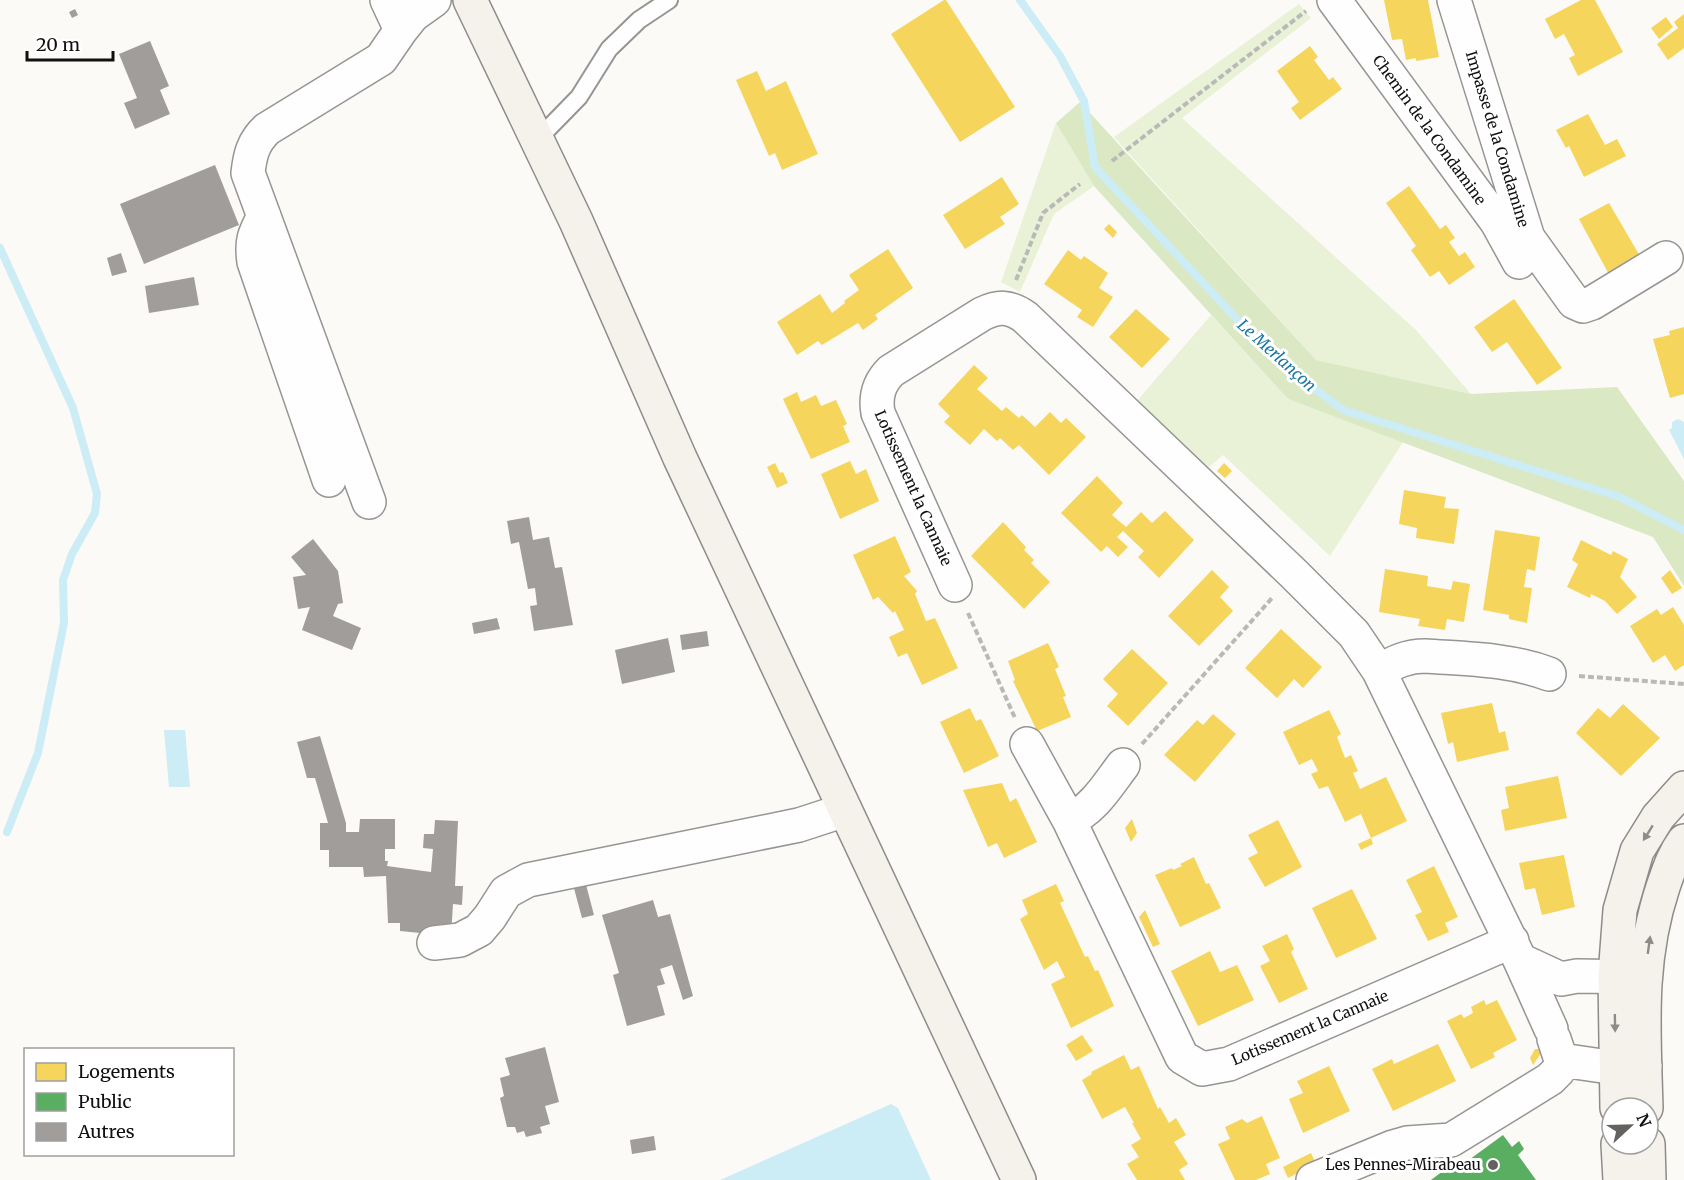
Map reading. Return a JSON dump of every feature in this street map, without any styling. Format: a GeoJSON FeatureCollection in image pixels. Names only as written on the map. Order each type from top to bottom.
{"type":"FeatureCollection","features":[{"type":"Feature","properties":{"kind":"main road"},"geometry":{"type":"LineString","coordinates":[[470,0],[581,232],[680,458],[1019,1180]]}},
{"type":"Feature","properties":{"kind":"main road"},"geometry":{"type":"LineString","coordinates":[[1621,1096],[1630,1067],[1630,976],[1620,910],[1637,851],[1658,817],[1684,788]]}},
{"type":"Feature","properties":{"kind":"main road"},"geometry":{"type":"LineString","coordinates":[[1630,976],[1674,855],[1684,841]]}},
{"type":"Feature","properties":{"kind":"main road"},"geometry":{"type":"LineString","coordinates":[[1630,1067],[1641,1096]]}},
{"type":"Feature","properties":{"kind":"main road"},"geometry":{"type":"LineString","coordinates":[[1619,1156],[1620,1180]]}},
{"type":"Feature","properties":{"kind":"main road"},"geometry":{"type":"LineString","coordinates":[[1648,1156],[1649,1180]]}},
{"type":"Feature","properties":{"kind":"street"},"geometry":{"type":"LineString","coordinates":[[387,0],[401,30]]}},
{"type":"Feature","properties":{"kind":"street"},"geometry":{"type":"LineString","coordinates":[[369,502],[248,173],[252,148],[258,137],[267,129],[381,59],[413,15],[434,0]]}},
{"type":"Feature","properties":{"kind":"street","name":"Impasse de la Condamine"},"geometry":{"type":"LineString","coordinates":[[1455,0],[1528,238],[1574,302],[1583,306],[1592,303],[1666,258]]}},
{"type":"Feature","properties":{"kind":"street","name":"Chemin de la Condamine"},"geometry":{"type":"LineString","coordinates":[[1323,4],[1497,222],[1519,262]]}},
{"type":"Feature","properties":{"kind":"street"},"geometry":{"type":"LineString","coordinates":[[264,216],[254,235],[252,246],[254,262],[329,480]]}},
{"type":"Feature","properties":{"kind":"street"},"geometry":{"type":"LineString","coordinates":[[1006,307],[1025,317],[1354,634],[1379,671],[1516,951],[1551,1029],[1561,1060],[1559,1070],[1550,1078],[1451,1140],[1394,1146],[1313,1180]]}},
{"type":"Feature","properties":{"kind":"street","name":"Lotissement la Cannaie"},"geometry":{"type":"LineString","coordinates":[[955,585],[878,413],[876,401],[883,379],[891,371],[982,314],[994,308],[1006,307]]}},
{"type":"Feature","properties":{"kind":"street"},"geometry":{"type":"LineString","coordinates":[[1379,671],[1412,656],[1425,656],[1505,662],[1527,666],[1549,674]]}},
{"type":"Feature","properties":{"kind":"street","name":"Lotissement la Cannaie"},"geometry":{"type":"LineString","coordinates":[[1027,744],[1069,820],[1182,1057],[1202,1069],[1229,1064],[1516,951]]}},
{"type":"Feature","properties":{"kind":"street"},"geometry":{"type":"LineString","coordinates":[[1069,820],[1091,806],[1123,765]]}},
{"type":"Feature","properties":{"kind":"street"},"geometry":{"type":"LineString","coordinates":[[434,943],[460,940],[479,930],[506,891],[528,880],[799,825],[845,810]]}},
{"type":"Feature","properties":{"kind":"street"},"geometry":{"type":"LineString","coordinates":[[1516,951],[1562,979],[1577,976],[1630,976]]}},
{"type":"Feature","properties":{"kind":"street"},"geometry":{"type":"LineString","coordinates":[[1551,1029],[1562,979]]}},
{"type":"Feature","properties":{"kind":"street"},"geometry":{"type":"LineString","coordinates":[[1561,1060],[1630,1067]]}},
{"type":"Feature","properties":{"kind":"lane"},"geometry":{"type":"LineString","coordinates":[[537,140],[579,97],[609,49],[639,20],[669,0]]}},
{"type":"Feature","properties":{"kind":"path"},"geometry":{"type":"LineString","coordinates":[[1112,162],[1323,4]]}},
{"type":"Feature","properties":{"kind":"path"},"geometry":{"type":"LineString","coordinates":[[1006,307],[1043,213],[1080,184]]}},
{"type":"Feature","properties":{"kind":"path"},"geometry":{"type":"LineString","coordinates":[[1123,765],[1294,574]]}},
{"type":"Feature","properties":{"kind":"path","name":"Lotissement la Cannaie"},"geometry":{"type":"LineString","coordinates":[[955,585],[1027,744]]}},
{"type":"Feature","properties":{"kind":"path"},"geometry":{"type":"LineString","coordinates":[[1549,674],[1684,684]]}},
{"type":"Feature","properties":{"kind":"green space"},"geometry":{"type":"Polygon","coordinates":[[[1299,4],[1311,18],[1182,118],[1416,330],[1471,394],[1316,360],[1114,137],[1299,4]]]}},
{"type":"Feature","properties":{"kind":"green space"},"geometry":{"type":"Polygon","coordinates":[[[1080,102],[1316,360],[1471,394],[1617,387],[1684,481],[1684,586],[1653,537],[1288,399],[1094,186],[1056,123],[1080,102]]]}},
{"type":"Feature","properties":{"kind":"green space"},"geometry":{"type":"Polygon","coordinates":[[[1056,123],[1094,186],[1054,214],[1020,292],[1001,282],[1056,123]]]}},
{"type":"Feature","properties":{"kind":"green space"},"geometry":{"type":"Polygon","coordinates":[[[1211,315],[1288,399],[1403,442],[1330,556],[1223,455],[1207,469],[1136,402],[1211,315]]]}},
{"type":"Feature","properties":{"kind":"water"},"geometry":{"type":"Polygon","coordinates":[[[1678,419],[1684,422],[1684,459],[1669,430],[1672,428],[1672,422],[1678,419]]]}},
{"type":"Feature","properties":{"kind":"water"},"geometry":{"type":"Polygon","coordinates":[[[164,730],[185,730],[190,787],[169,787],[164,730]]]}},
{"type":"Feature","properties":{"kind":"water"},"geometry":{"type":"Polygon","coordinates":[[[891,1104],[898,1108],[931,1180],[720,1180],[891,1104]]]}},
{"type":"Feature","properties":{"kind":"building: Logements"},"geometry":{"type":"Polygon","coordinates":[[[944,0],[1015,107],[960,142],[891,34],[944,0]]]}},
{"type":"Feature","properties":{"kind":"building: Logements"},"geometry":{"type":"Polygon","coordinates":[[[1384,0],[1428,0],[1439,57],[1416,61],[1416,58],[1406,60],[1402,39],[1392,40],[1384,0]]]}},
{"type":"Feature","properties":{"kind":"building: Logements"},"geometry":{"type":"Polygon","coordinates":[[[1581,0],[1595,0],[1623,52],[1578,76],[1569,58],[1575,55],[1564,34],[1555,39],[1545,19],[1581,0]]]}},
{"type":"Feature","properties":{"kind":"building: Logements"},"geometry":{"type":"Polygon","coordinates":[[[1684,14],[1684,48],[1668,60],[1657,44],[1678,28],[1674,22],[1684,14]]]}},
{"type":"Feature","properties":{"kind":"building: Logements"},"geometry":{"type":"Polygon","coordinates":[[[1666,17],[1673,27],[1659,39],[1651,28],[1666,17]]]}},
{"type":"Feature","properties":{"kind":"building: Logements"},"geometry":{"type":"Polygon","coordinates":[[[1310,46],[1318,57],[1314,60],[1329,80],[1333,77],[1342,89],[1300,120],[1291,108],[1299,102],[1277,71],[1310,46]]]}},
{"type":"Feature","properties":{"kind":"building: Logements"},"geometry":{"type":"Polygon","coordinates":[[[757,71],[766,91],[786,81],[818,154],[782,170],[775,153],[769,156],[736,80],[757,71]]]}},
{"type":"Feature","properties":{"kind":"building: Logements"},"geometry":{"type":"Polygon","coordinates":[[[1588,114],[1605,145],[1617,139],[1626,156],[1584,177],[1569,146],[1566,148],[1556,130],[1588,114]]]}},
{"type":"Feature","properties":{"kind":"building: Logements"},"geometry":{"type":"Polygon","coordinates":[[[1002,177],[1019,204],[1000,217],[1005,224],[965,249],[943,215],[1002,177]]]}},
{"type":"Feature","properties":{"kind":"building: Logements"},"geometry":{"type":"Polygon","coordinates":[[[1409,186],[1440,229],[1446,225],[1455,238],[1449,242],[1459,256],[1465,252],[1475,267],[1449,285],[1439,271],[1430,277],[1411,250],[1416,246],[1386,203],[1409,186]]]}},
{"type":"Feature","properties":{"kind":"building: Logements"},"geometry":{"type":"Polygon","coordinates":[[[1609,203],[1644,263],[1612,280],[1579,219],[1609,203]]]}},
{"type":"Feature","properties":{"kind":"building: Logements"},"geometry":{"type":"Polygon","coordinates":[[[1109,224],[1117,232],[1113,238],[1104,229],[1109,224]]]}},
{"type":"Feature","properties":{"kind":"building: Logements"},"geometry":{"type":"Polygon","coordinates":[[[888,249],[913,288],[875,315],[878,319],[863,330],[858,323],[822,345],[818,341],[797,355],[777,322],[820,294],[832,313],[859,290],[849,275],[888,249]]]}},
{"type":"Feature","properties":{"kind":"building: Logements"},"geometry":{"type":"Polygon","coordinates":[[[1068,250],[1081,260],[1084,256],[1108,273],[1099,288],[1113,297],[1093,327],[1077,317],[1082,310],[1044,284],[1068,250]]]}},
{"type":"Feature","properties":{"kind":"building: Logements"},"geometry":{"type":"Polygon","coordinates":[[[1514,299],[1562,368],[1537,385],[1507,342],[1492,352],[1474,327],[1514,299]]]}},
{"type":"Feature","properties":{"kind":"building: Logements"},"geometry":{"type":"Polygon","coordinates":[[[1136,309],[1170,339],[1142,368],[1109,337],[1136,309]]]}},
{"type":"Feature","properties":{"kind":"building: Logements"},"geometry":{"type":"Polygon","coordinates":[[[1684,327],[1684,394],[1670,398],[1653,339],[1670,335],[1669,331],[1684,327]]]}},
{"type":"Feature","properties":{"kind":"building: Logements"},"geometry":{"type":"Polygon","coordinates":[[[974,365],[988,378],[977,389],[1002,411],[1006,407],[1019,418],[1022,415],[1035,427],[1050,412],[1061,423],[1066,418],[1086,437],[1049,475],[1019,445],[1013,450],[1000,438],[997,441],[984,429],[970,445],[944,422],[950,416],[938,404],[974,365]]]}},
{"type":"Feature","properties":{"kind":"building: Logements"},"geometry":{"type":"Polygon","coordinates":[[[797,392],[801,402],[816,395],[821,406],[836,400],[847,424],[843,426],[850,442],[811,459],[783,399],[797,392]]]}},
{"type":"Feature","properties":{"kind":"building: Logements"},"geometry":{"type":"Polygon","coordinates":[[[850,461],[856,474],[866,469],[879,501],[840,519],[821,474],[850,461]]]}},
{"type":"Feature","properties":{"kind":"building: Logements"},"geometry":{"type":"Polygon","coordinates":[[[775,463],[780,473],[783,472],[788,483],[777,488],[767,467],[775,463]]]}},
{"type":"Feature","properties":{"kind":"building: Logements"},"geometry":{"type":"Polygon","coordinates":[[[1224,463],[1232,471],[1225,478],[1217,471],[1224,463]]]}},
{"type":"Feature","properties":{"kind":"building: Logements"},"geometry":{"type":"Polygon","coordinates":[[[1097,476],[1123,503],[1112,515],[1126,527],[1141,512],[1152,523],[1165,511],[1194,540],[1159,578],[1138,557],[1144,551],[1123,531],[1117,537],[1128,547],[1118,557],[1107,546],[1101,552],[1061,513],[1097,476]]]}},
{"type":"Feature","properties":{"kind":"building: Logements"},"geometry":{"type":"Polygon","coordinates":[[[1404,490],[1446,497],[1444,508],[1459,509],[1454,544],[1416,538],[1417,528],[1399,524],[1404,490]]]}},
{"type":"Feature","properties":{"kind":"building: Logements"},"geometry":{"type":"Polygon","coordinates":[[[1003,522],[1026,547],[1024,550],[1034,560],[1031,563],[1050,582],[1024,609],[971,556],[1003,522]]]}},
{"type":"Feature","properties":{"kind":"building: Logements"},"geometry":{"type":"Polygon","coordinates":[[[1495,530],[1540,537],[1535,571],[1527,569],[1524,587],[1532,588],[1527,623],[1509,619],[1509,615],[1483,610],[1495,530]]]}},
{"type":"Feature","properties":{"kind":"building: Logements"},"geometry":{"type":"Polygon","coordinates":[[[895,536],[911,572],[904,576],[917,591],[915,594],[926,621],[935,618],[958,668],[922,685],[907,653],[898,657],[889,637],[904,630],[895,611],[893,613],[878,597],[873,600],[853,555],[895,536]]]}},
{"type":"Feature","properties":{"kind":"building: Logements"},"geometry":{"type":"Polygon","coordinates":[[[1581,540],[1611,555],[1613,551],[1628,559],[1620,577],[1637,597],[1617,614],[1605,601],[1591,594],[1590,598],[1567,587],[1578,564],[1572,560],[1581,540]]]}},
{"type":"Feature","properties":{"kind":"building: Logements"},"geometry":{"type":"Polygon","coordinates":[[[1385,569],[1428,576],[1427,586],[1451,590],[1453,581],[1470,584],[1464,622],[1447,619],[1445,630],[1418,626],[1420,619],[1379,612],[1385,569]]]}},
{"type":"Feature","properties":{"kind":"building: Logements"},"geometry":{"type":"Polygon","coordinates":[[[1212,570],[1229,587],[1220,597],[1233,611],[1199,646],[1168,616],[1212,570]]]}},
{"type":"Feature","properties":{"kind":"building: Logements"},"geometry":{"type":"Polygon","coordinates":[[[1670,570],[1682,588],[1672,594],[1661,578],[1670,570]]]}},
{"type":"Feature","properties":{"kind":"building: Logements"},"geometry":{"type":"Polygon","coordinates":[[[1673,607],[1684,625],[1684,665],[1675,671],[1665,655],[1653,663],[1630,626],[1657,609],[1661,615],[1673,607]]]}},
{"type":"Feature","properties":{"kind":"building: Logements"},"geometry":{"type":"Polygon","coordinates":[[[1281,629],[1322,667],[1303,688],[1294,679],[1277,698],[1245,668],[1281,629]]]}},
{"type":"Feature","properties":{"kind":"building: Logements"},"geometry":{"type":"Polygon","coordinates":[[[1048,643],[1059,667],[1055,669],[1066,696],[1063,697],[1071,717],[1037,731],[1013,681],[1015,680],[1008,661],[1048,643]]]}},
{"type":"Feature","properties":{"kind":"building: Logements"},"geometry":{"type":"Polygon","coordinates":[[[1132,649],[1168,683],[1128,726],[1107,706],[1118,694],[1103,679],[1132,649]]]}},
{"type":"Feature","properties":{"kind":"building: Logements"},"geometry":{"type":"Polygon","coordinates":[[[1492,703],[1499,733],[1505,731],[1509,750],[1457,762],[1453,742],[1448,744],[1441,713],[1492,703]]]}},
{"type":"Feature","properties":{"kind":"building: Logements"},"geometry":{"type":"Polygon","coordinates":[[[1623,704],[1660,738],[1621,776],[1576,733],[1598,708],[1610,718],[1623,704]]]}},
{"type":"Feature","properties":{"kind":"building: Logements"},"geometry":{"type":"Polygon","coordinates":[[[970,708],[976,721],[981,719],[999,756],[964,773],[940,722],[970,708]]]}},
{"type":"Feature","properties":{"kind":"building: Logements"},"geometry":{"type":"Polygon","coordinates":[[[1329,710],[1341,734],[1337,737],[1345,758],[1351,755],[1358,771],[1353,773],[1360,789],[1386,777],[1407,821],[1371,838],[1361,814],[1345,822],[1328,786],[1319,789],[1311,774],[1318,771],[1312,759],[1299,765],[1283,732],[1329,710]]]}},
{"type":"Feature","properties":{"kind":"building: Logements"},"geometry":{"type":"Polygon","coordinates":[[[1213,714],[1236,734],[1195,782],[1164,755],[1197,720],[1203,725],[1213,714]]]}},
{"type":"Feature","properties":{"kind":"building: Logements"},"geometry":{"type":"Polygon","coordinates":[[[1558,776],[1567,818],[1505,831],[1501,810],[1509,808],[1505,787],[1558,776]]]}},
{"type":"Feature","properties":{"kind":"building: Logements"},"geometry":{"type":"Polygon","coordinates":[[[1002,783],[1010,802],[1016,798],[1037,842],[1004,858],[997,843],[988,847],[963,790],[1002,783]]]}},
{"type":"Feature","properties":{"kind":"building: Logements"},"geometry":{"type":"Polygon","coordinates":[[[1132,819],[1137,833],[1131,842],[1125,828],[1132,819]]]}},
{"type":"Feature","properties":{"kind":"building: Logements"},"geometry":{"type":"Polygon","coordinates":[[[1278,820],[1302,867],[1265,887],[1248,858],[1258,853],[1248,835],[1278,820]]]}},
{"type":"Feature","properties":{"kind":"building: Logements"},"geometry":{"type":"Polygon","coordinates":[[[1371,838],[1373,844],[1361,850],[1358,844],[1371,838]]]}},
{"type":"Feature","properties":{"kind":"building: Logements"},"geometry":{"type":"Polygon","coordinates":[[[1564,855],[1575,907],[1542,915],[1535,888],[1525,890],[1519,863],[1564,855]]]}},
{"type":"Feature","properties":{"kind":"building: Logements"},"geometry":{"type":"Polygon","coordinates":[[[1194,857],[1206,884],[1209,883],[1221,908],[1180,927],[1155,875],[1182,866],[1180,864],[1194,857]]]}},
{"type":"Feature","properties":{"kind":"building: Logements"},"geometry":{"type":"Polygon","coordinates":[[[1434,866],[1458,917],[1445,923],[1449,932],[1428,941],[1415,915],[1422,912],[1406,880],[1434,866]]]}},
{"type":"Feature","properties":{"kind":"building: Logements"},"geometry":{"type":"Polygon","coordinates":[[[1056,884],[1064,901],[1060,903],[1085,957],[1088,956],[1095,971],[1098,970],[1114,1006],[1071,1028],[1051,984],[1065,977],[1057,961],[1044,970],[1020,919],[1028,914],[1022,900],[1056,884]]]}},
{"type":"Feature","properties":{"kind":"building: Logements"},"geometry":{"type":"Polygon","coordinates":[[[1352,889],[1377,939],[1336,958],[1312,908],[1352,889]]]}},
{"type":"Feature","properties":{"kind":"building: Logements"},"geometry":{"type":"Polygon","coordinates":[[[1145,910],[1160,944],[1153,947],[1139,917],[1145,910]]]}},
{"type":"Feature","properties":{"kind":"building: Logements"},"geometry":{"type":"Polygon","coordinates":[[[1287,934],[1294,949],[1291,952],[1308,989],[1279,1003],[1260,966],[1270,961],[1262,946],[1287,934]]]}},
{"type":"Feature","properties":{"kind":"building: Logements"},"geometry":{"type":"Polygon","coordinates":[[[1210,951],[1220,972],[1237,965],[1254,1000],[1198,1026],[1171,971],[1210,951]]]}},
{"type":"Feature","properties":{"kind":"building: Logements"},"geometry":{"type":"Polygon","coordinates":[[[1484,1000],[1486,1005],[1497,1000],[1517,1040],[1493,1053],[1495,1057],[1471,1069],[1447,1021],[1461,1014],[1464,1018],[1473,1013],[1471,1007],[1484,1000]]]}},
{"type":"Feature","properties":{"kind":"building: Logements"},"geometry":{"type":"Polygon","coordinates":[[[1082,1035],[1093,1051],[1076,1061],[1066,1045],[1082,1035]]]}},
{"type":"Feature","properties":{"kind":"building: Logements"},"geometry":{"type":"Polygon","coordinates":[[[1438,1044],[1456,1081],[1393,1111],[1372,1069],[1392,1059],[1394,1064],[1438,1044]]]}},
{"type":"Feature","properties":{"kind":"building: Logements"},"geometry":{"type":"Polygon","coordinates":[[[1535,1049],[1544,1049],[1533,1065],[1530,1058],[1535,1049]]]}},
{"type":"Feature","properties":{"kind":"building: Logements"},"geometry":{"type":"Polygon","coordinates":[[[1124,1055],[1131,1070],[1139,1066],[1158,1109],[1160,1107],[1169,1123],[1176,1118],[1186,1135],[1174,1142],[1188,1164],[1179,1170],[1185,1180],[1137,1180],[1127,1164],[1139,1157],[1131,1145],[1141,1139],[1132,1123],[1134,1123],[1125,1107],[1102,1119],[1082,1080],[1092,1074],[1091,1072],[1124,1055]]]}},
{"type":"Feature","properties":{"kind":"building: Logements"},"geometry":{"type":"Polygon","coordinates":[[[1329,1066],[1350,1111],[1303,1133],[1289,1099],[1303,1093],[1297,1081],[1329,1066]]]}},
{"type":"Feature","properties":{"kind":"building: Logements"},"geometry":{"type":"Polygon","coordinates":[[[1262,1116],[1280,1158],[1266,1164],[1270,1174],[1256,1180],[1235,1180],[1218,1144],[1230,1139],[1225,1127],[1242,1119],[1247,1123],[1262,1116]]]}},
{"type":"Feature","properties":{"kind":"building: Logements"},"geometry":{"type":"Polygon","coordinates":[[[1311,1153],[1316,1164],[1288,1178],[1283,1167],[1311,1153]]]}},
{"type":"Feature","properties":{"kind":"building: Public"},"geometry":{"type":"Polygon","coordinates":[[[1503,1135],[1512,1147],[1519,1141],[1524,1149],[1518,1155],[1536,1180],[1431,1180],[1459,1159],[1462,1165],[1503,1135]]]}},
{"type":"Feature","properties":{"kind":"building: Autres"},"geometry":{"type":"Polygon","coordinates":[[[75,9],[78,15],[72,18],[69,12],[75,9]]]}},
{"type":"Feature","properties":{"kind":"building: Autres"},"geometry":{"type":"Polygon","coordinates":[[[150,41],[169,86],[160,90],[170,114],[135,129],[124,103],[137,98],[119,54],[150,41]]]}},
{"type":"Feature","properties":{"kind":"building: Autres"},"geometry":{"type":"Polygon","coordinates":[[[215,165],[239,225],[144,264],[120,204],[215,165]]]}},
{"type":"Feature","properties":{"kind":"building: Autres"},"geometry":{"type":"Polygon","coordinates":[[[121,253],[127,272],[112,276],[107,258],[121,253]]]}},
{"type":"Feature","properties":{"kind":"building: Autres"},"geometry":{"type":"Polygon","coordinates":[[[194,277],[199,305],[149,313],[145,286],[194,277]]]}},
{"type":"Feature","properties":{"kind":"building: Autres"},"geometry":{"type":"Polygon","coordinates":[[[529,517],[533,540],[549,537],[555,568],[562,567],[573,625],[534,631],[530,606],[537,605],[535,588],[528,589],[519,542],[511,544],[507,521],[529,517]]]}},
{"type":"Feature","properties":{"kind":"building: Autres"},"geometry":{"type":"Polygon","coordinates":[[[313,539],[338,571],[343,603],[338,604],[333,616],[361,628],[352,650],[302,630],[310,607],[298,609],[293,577],[306,575],[291,557],[313,539]]]}},
{"type":"Feature","properties":{"kind":"building: Autres"},"geometry":{"type":"Polygon","coordinates":[[[497,618],[500,629],[474,634],[472,623],[497,618]]]}},
{"type":"Feature","properties":{"kind":"building: Autres"},"geometry":{"type":"Polygon","coordinates":[[[707,631],[709,646],[682,650],[680,635],[707,631]]]}},
{"type":"Feature","properties":{"kind":"building: Autres"},"geometry":{"type":"Polygon","coordinates":[[[668,638],[675,672],[622,684],[615,650],[668,638]]]}},
{"type":"Feature","properties":{"kind":"building: Autres"},"geometry":{"type":"Polygon","coordinates":[[[320,736],[346,823],[346,832],[359,832],[360,819],[395,819],[395,849],[385,849],[387,866],[431,872],[433,849],[423,848],[424,834],[434,834],[435,820],[458,821],[455,886],[463,886],[462,905],[453,904],[451,936],[400,931],[400,923],[388,923],[386,876],[364,877],[363,867],[329,867],[329,850],[320,850],[320,823],[328,823],[315,778],[307,778],[297,742],[320,736]]]}},
{"type":"Feature","properties":{"kind":"building: Autres"},"geometry":{"type":"Polygon","coordinates":[[[584,877],[594,915],[582,918],[572,881],[584,877]]]}},
{"type":"Feature","properties":{"kind":"building: Autres"},"geometry":{"type":"Polygon","coordinates":[[[653,900],[658,917],[670,914],[693,996],[683,1000],[672,965],[660,969],[665,984],[657,986],[665,1015],[627,1026],[613,975],[619,973],[602,915],[653,900]]]}},
{"type":"Feature","properties":{"kind":"building: Autres"},"geometry":{"type":"Polygon","coordinates":[[[545,1047],[559,1102],[545,1106],[550,1124],[540,1127],[542,1133],[526,1137],[524,1131],[517,1133],[515,1127],[507,1127],[500,1098],[504,1096],[500,1078],[510,1075],[505,1058],[545,1047]]]}},
{"type":"Feature","properties":{"kind":"building: Autres"},"geometry":{"type":"Polygon","coordinates":[[[654,1136],[656,1150],[632,1154],[630,1140],[654,1136]]]}},
{"type":"Feature","properties":{"kind":"waterway","name":"Le Merlançon"},"geometry":{"type":"LineString","coordinates":[[1020,0],[1060,56],[1084,101],[1095,167],[1247,330],[1307,383],[1343,410],[1620,497],[1684,530]]}},
{"type":"Feature","properties":{"kind":"waterway"},"geometry":{"type":"LineString","coordinates":[[0,248],[73,408],[97,494],[95,513],[72,554],[63,580],[64,623],[38,753],[7,832]]}},
{"type":"Feature","properties":{"kind":"place","name":"Les Pennes-Mirabeau"},"geometry":{"type":"Point","coordinates":[1493,1165]}}]}
